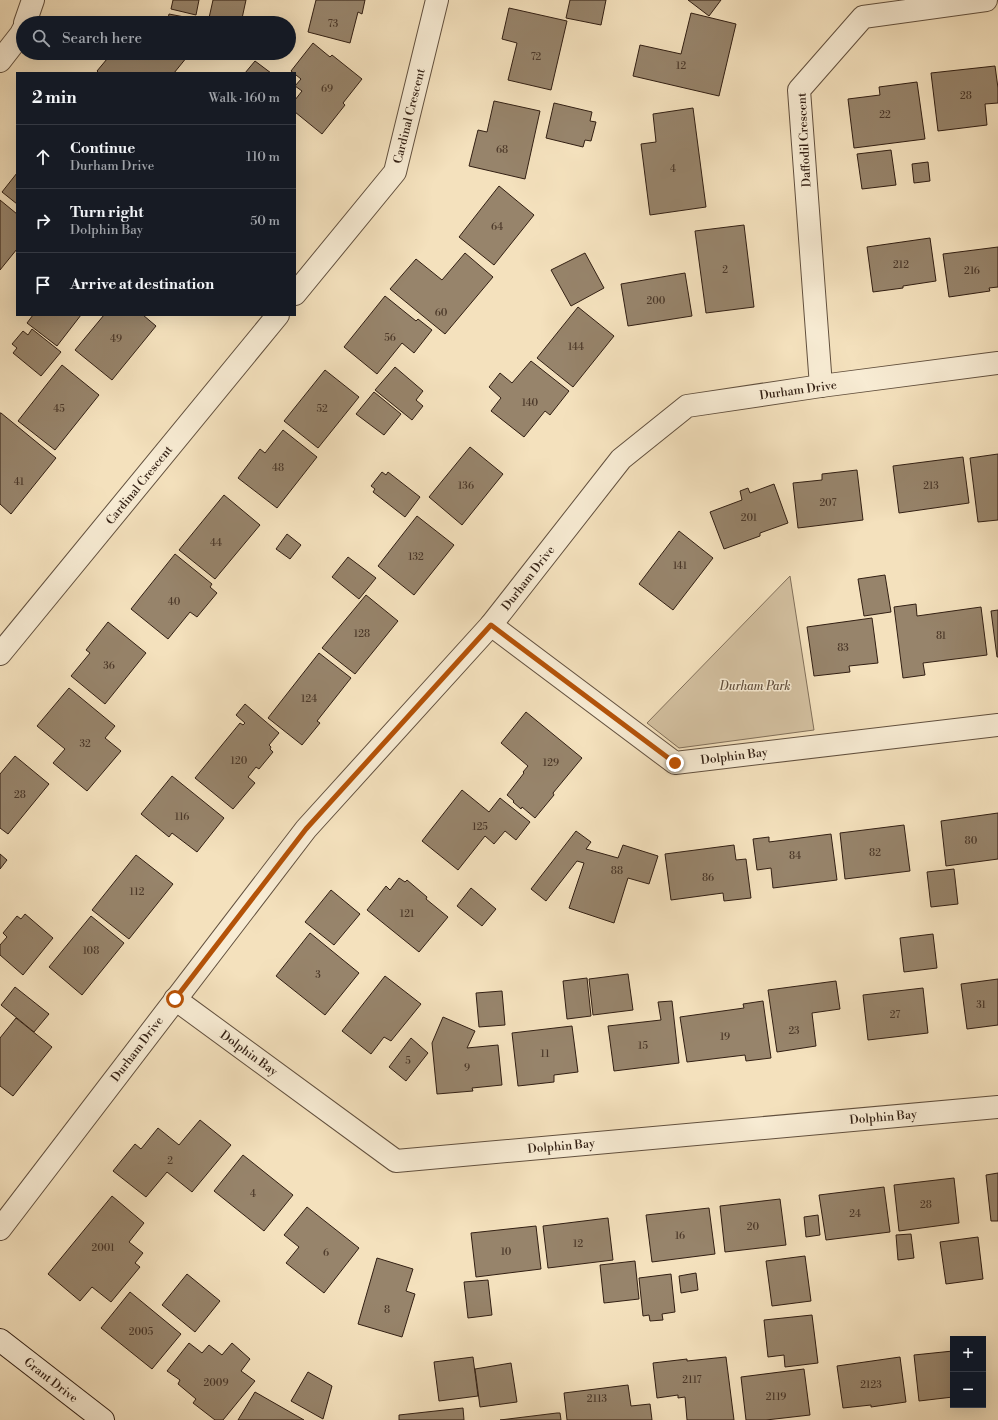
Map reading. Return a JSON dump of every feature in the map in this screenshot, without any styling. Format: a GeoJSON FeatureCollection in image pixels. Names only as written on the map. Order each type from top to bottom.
{"type":"FeatureCollection","features":[{"type":"Feature","properties":{"kind":"street"},"geometry":{"type":"LineString","coordinates":[[27,16],[33,0]]}},
{"type":"Feature","properties":{"kind":"street","name":"Cardinal Crescent"},"geometry":{"type":"LineString","coordinates":[[296,293],[395,172],[437,0]]}},
{"type":"Feature","properties":{"kind":"street","name":"Daffodil Crescent"},"geometry":{"type":"LineString","coordinates":[[822,386],[799,90],[863,17],[986,0]]}},
{"type":"Feature","properties":{"kind":"street"},"geometry":{"type":"LineString","coordinates":[[0,61],[16,40]]}},
{"type":"Feature","properties":{"kind":"street","name":"Cardinal Crescent"},"geometry":{"type":"LineString","coordinates":[[0,654],[277,316]]}},
{"type":"Feature","properties":{"kind":"street","name":"Durham Drive"},"geometry":{"type":"LineString","coordinates":[[0,1228],[306,829],[491,625],[621,459],[687,406],[822,386],[998,364]]}},
{"type":"Feature","properties":{"kind":"street","name":"Dolphin Bay"},"geometry":{"type":"LineString","coordinates":[[491,625],[675,763],[998,725]]}},
{"type":"Feature","properties":{"kind":"street","name":"Dolphin Bay"},"geometry":{"type":"LineString","coordinates":[[175,999],[396,1162],[998,1107]]}},
{"type":"Feature","properties":{"kind":"street","name":"Grant Drive"},"geometry":{"type":"LineString","coordinates":[[0,1340],[103,1420]]}},
{"type":"Feature","properties":{"kind":"green space","name":"Durham Park"},"geometry":{"type":"Polygon","coordinates":[[[790,576],[814,730],[679,748],[647,723],[790,576]]]}},
{"type":"Feature","properties":{"kind":"building"},"geometry":{"type":"Polygon","coordinates":[[[173,0],[199,0],[196,15],[171,9],[173,0]]]}},
{"type":"Feature","properties":{"kind":"building"},"geometry":{"type":"Polygon","coordinates":[[[213,0],[246,0],[243,16],[209,16],[213,0]]]}},
{"type":"Feature","properties":{"kind":"building"},"geometry":{"type":"Polygon","coordinates":[[[316,0],[365,0],[362,14],[358,12],[350,43],[308,32],[316,0]]]}},
{"type":"Feature","properties":{"kind":"building"},"geometry":{"type":"Polygon","coordinates":[[[570,0],[606,0],[601,25],[566,18],[570,0]]]}},
{"type":"Feature","properties":{"kind":"building"},"geometry":{"type":"Polygon","coordinates":[[[688,0],[721,0],[709,16],[688,0]]]}},
{"type":"Feature","properties":{"kind":"building"},"geometry":{"type":"Polygon","coordinates":[[[509,8],[567,21],[551,90],[508,80],[517,43],[502,39],[509,8]]]}},
{"type":"Feature","properties":{"kind":"building"},"geometry":{"type":"Polygon","coordinates":[[[691,13],[736,24],[719,96],[633,76],[640,45],[681,54],[691,13]]]}},
{"type":"Feature","properties":{"kind":"building"},"geometry":{"type":"Polygon","coordinates":[[[169,14],[179,16],[169,16],[169,14]]]}},
{"type":"Feature","properties":{"kind":"building"},"geometry":{"type":"Polygon","coordinates":[[[313,43],[330,57],[332,55],[362,79],[343,103],[345,105],[322,134],[296,113],[296,99],[302,91],[296,87],[296,85],[301,79],[296,75],[296,72],[291,71],[313,43]]]}},
{"type":"Feature","properties":{"kind":"building"},"geometry":{"type":"Polygon","coordinates":[[[106,60],[185,60],[175,72],[97,71],[106,60]]]}},
{"type":"Feature","properties":{"kind":"building"},"geometry":{"type":"Polygon","coordinates":[[[255,61],[270,72],[246,72],[255,61]]]}},
{"type":"Feature","properties":{"kind":"building"},"geometry":{"type":"Polygon","coordinates":[[[995,66],[998,88],[998,103],[985,104],[987,125],[938,131],[931,73],[995,66]]]}},
{"type":"Feature","properties":{"kind":"building"},"geometry":{"type":"Polygon","coordinates":[[[917,82],[925,139],[854,148],[848,99],[880,95],[879,87],[917,82]]]}},
{"type":"Feature","properties":{"kind":"building"},"geometry":{"type":"Polygon","coordinates":[[[494,101],[540,111],[525,179],[469,166],[478,130],[487,132],[494,101]]]}},
{"type":"Feature","properties":{"kind":"building"},"geometry":{"type":"Polygon","coordinates":[[[554,103],[592,112],[590,121],[596,122],[591,141],[585,140],[583,147],[546,138],[554,103]]]}},
{"type":"Feature","properties":{"kind":"building"},"geometry":{"type":"Polygon","coordinates":[[[693,108],[706,207],[650,215],[641,144],[656,142],[653,114],[693,108]]]}},
{"type":"Feature","properties":{"kind":"building"},"geometry":{"type":"Polygon","coordinates":[[[891,150],[896,185],[862,189],[857,154],[891,150]]]}},
{"type":"Feature","properties":{"kind":"building"},"geometry":{"type":"Polygon","coordinates":[[[928,162],[930,181],[914,183],[912,164],[928,162]]]}},
{"type":"Feature","properties":{"kind":"building"},"geometry":{"type":"Polygon","coordinates":[[[16,174],[16,203],[2,192],[16,174]]]}},
{"type":"Feature","properties":{"kind":"building"},"geometry":{"type":"Polygon","coordinates":[[[499,186],[534,215],[494,265],[459,237],[499,186]]]}},
{"type":"Feature","properties":{"kind":"building"},"geometry":{"type":"Polygon","coordinates":[[[0,200],[16,213],[16,250],[0,270],[0,200]]]}},
{"type":"Feature","properties":{"kind":"building"},"geometry":{"type":"Polygon","coordinates":[[[744,225],[754,307],[706,313],[695,231],[744,225]]]}},
{"type":"Feature","properties":{"kind":"building"},"geometry":{"type":"Polygon","coordinates":[[[930,238],[936,281],[903,286],[903,288],[873,292],[867,247],[930,238]]]}},
{"type":"Feature","properties":{"kind":"building"},"geometry":{"type":"Polygon","coordinates":[[[998,247],[998,287],[989,288],[990,291],[949,297],[943,254],[998,247]]]}},
{"type":"Feature","properties":{"kind":"building"},"geometry":{"type":"Polygon","coordinates":[[[465,253],[493,277],[445,334],[390,289],[416,259],[442,280],[465,253]]]}},
{"type":"Feature","properties":{"kind":"building"},"geometry":{"type":"Polygon","coordinates":[[[585,253],[604,288],[571,306],[551,270],[585,253]]]}},
{"type":"Feature","properties":{"kind":"building"},"geometry":{"type":"Polygon","coordinates":[[[685,273],[692,316],[628,326],[621,284],[685,273]]]}},
{"type":"Feature","properties":{"kind":"building"},"geometry":{"type":"Polygon","coordinates":[[[385,296],[416,321],[418,319],[432,330],[414,353],[402,343],[377,374],[344,347],[385,296]]]}},
{"type":"Feature","properties":{"kind":"building"},"geometry":{"type":"Polygon","coordinates":[[[578,307],[614,336],[573,387],[537,358],[578,307]]]}},
{"type":"Feature","properties":{"kind":"building"},"geometry":{"type":"Polygon","coordinates":[[[32,316],[80,316],[57,346],[27,323],[32,316]]]}},
{"type":"Feature","properties":{"kind":"building"},"geometry":{"type":"Polygon","coordinates":[[[103,316],[144,316],[156,326],[112,380],[75,350],[103,316]]]}},
{"type":"Feature","properties":{"kind":"building"},"geometry":{"type":"Polygon","coordinates":[[[32,329],[61,352],[41,376],[13,353],[17,348],[12,344],[23,331],[28,335],[32,329]]]}},
{"type":"Feature","properties":{"kind":"building"},"geometry":{"type":"Polygon","coordinates":[[[531,361],[569,391],[550,415],[545,411],[524,437],[491,411],[501,398],[489,387],[500,373],[512,383],[531,361]]]}},
{"type":"Feature","properties":{"kind":"building"},"geometry":{"type":"Polygon","coordinates":[[[62,365],[99,395],[55,450],[18,421],[62,365]]]}},
{"type":"Feature","properties":{"kind":"building"},"geometry":{"type":"Polygon","coordinates":[[[395,367],[423,391],[416,400],[423,406],[412,420],[375,390],[395,367]]]}},
{"type":"Feature","properties":{"kind":"building"},"geometry":{"type":"Polygon","coordinates":[[[325,370],[359,397],[318,448],[284,421],[325,370]]]}},
{"type":"Feature","properties":{"kind":"building"},"geometry":{"type":"Polygon","coordinates":[[[374,392],[401,414],[384,435],[356,414],[374,392]]]}},
{"type":"Feature","properties":{"kind":"building"},"geometry":{"type":"Polygon","coordinates":[[[0,413],[56,458],[11,514],[0,504],[0,413]]]}},
{"type":"Feature","properties":{"kind":"building"},"geometry":{"type":"Polygon","coordinates":[[[283,430],[317,457],[277,508],[238,478],[260,449],[265,453],[283,430]]]}},
{"type":"Feature","properties":{"kind":"building"},"geometry":{"type":"Polygon","coordinates":[[[470,447],[503,474],[462,525],[429,497],[470,447]]]}},
{"type":"Feature","properties":{"kind":"building"},"geometry":{"type":"Polygon","coordinates":[[[998,454],[998,520],[978,522],[970,458],[998,454]]]}},
{"type":"Feature","properties":{"kind":"building"},"geometry":{"type":"Polygon","coordinates":[[[963,457],[969,503],[899,513],[893,466],[963,457]]]}},
{"type":"Feature","properties":{"kind":"building"},"geometry":{"type":"Polygon","coordinates":[[[857,470],[863,520],[798,528],[793,483],[822,480],[822,474],[857,470]]]}},
{"type":"Feature","properties":{"kind":"building"},"geometry":{"type":"Polygon","coordinates":[[[382,472],[386,475],[388,472],[420,497],[405,517],[373,492],[375,489],[371,486],[382,472]]]}},
{"type":"Feature","properties":{"kind":"building"},"geometry":{"type":"Polygon","coordinates":[[[774,484],[788,523],[760,533],[760,536],[724,549],[710,512],[742,500],[740,491],[748,488],[750,493],[774,484]]]}},
{"type":"Feature","properties":{"kind":"building"},"geometry":{"type":"Polygon","coordinates":[[[224,495],[260,525],[215,579],[179,550],[224,495]]]}},
{"type":"Feature","properties":{"kind":"building"},"geometry":{"type":"Polygon","coordinates":[[[417,516],[454,545],[414,595],[378,566],[417,516]]]}},
{"type":"Feature","properties":{"kind":"building"},"geometry":{"type":"Polygon","coordinates":[[[679,531],[713,558],[673,610],[639,584],[679,531]]]}},
{"type":"Feature","properties":{"kind":"building"},"geometry":{"type":"Polygon","coordinates":[[[287,534],[301,545],[290,559],[276,549],[287,534]]]}},
{"type":"Feature","properties":{"kind":"building"},"geometry":{"type":"Polygon","coordinates":[[[175,554],[212,584],[210,587],[217,593],[197,617],[190,612],[168,639],[131,609],[175,554]]]}},
{"type":"Feature","properties":{"kind":"building"},"geometry":{"type":"Polygon","coordinates":[[[348,557],[376,578],[359,599],[332,577],[348,557]]]}},
{"type":"Feature","properties":{"kind":"building"},"geometry":{"type":"Polygon","coordinates":[[[885,575],[891,612],[864,616],[858,579],[885,575]]]}},
{"type":"Feature","properties":{"kind":"building"},"geometry":{"type":"Polygon","coordinates":[[[366,595],[398,621],[355,674],[322,648],[366,595]]]}},
{"type":"Feature","properties":{"kind":"building"},"geometry":{"type":"Polygon","coordinates":[[[916,604],[917,616],[981,607],[987,655],[923,663],[925,675],[903,678],[894,607],[916,604]]]}},
{"type":"Feature","properties":{"kind":"building"},"geometry":{"type":"Polygon","coordinates":[[[998,610],[998,657],[997,657],[991,611],[998,610]]]}},
{"type":"Feature","properties":{"kind":"building"},"geometry":{"type":"Polygon","coordinates":[[[872,618],[878,663],[849,666],[850,672],[814,676],[807,627],[872,618]]]}},
{"type":"Feature","properties":{"kind":"building"},"geometry":{"type":"Polygon","coordinates":[[[108,622],[146,653],[105,704],[71,676],[90,653],[86,650],[108,622]]]}},
{"type":"Feature","properties":{"kind":"building"},"geometry":{"type":"Polygon","coordinates":[[[319,653],[351,678],[317,721],[320,723],[302,745],[268,718],[319,653]]]}},
{"type":"Feature","properties":{"kind":"building"},"geometry":{"type":"Polygon","coordinates":[[[69,688],[115,726],[105,738],[121,751],[87,791],[53,763],[65,749],[37,726],[69,688]]]}},
{"type":"Feature","properties":{"kind":"building"},"geometry":{"type":"Polygon","coordinates":[[[245,704],[279,733],[269,745],[273,752],[259,769],[256,767],[248,777],[255,783],[233,809],[195,778],[240,723],[243,725],[245,723],[236,715],[245,704]]]}},
{"type":"Feature","properties":{"kind":"building"},"geometry":{"type":"Polygon","coordinates":[[[526,712],[582,758],[553,793],[554,795],[535,818],[522,807],[521,809],[507,795],[528,766],[501,743],[526,712]]]}},
{"type":"Feature","properties":{"kind":"building"},"geometry":{"type":"Polygon","coordinates":[[[15,756],[49,784],[8,834],[0,828],[0,774],[15,756]]]}},
{"type":"Feature","properties":{"kind":"building"},"geometry":{"type":"Polygon","coordinates":[[[172,776],[224,818],[197,852],[172,833],[169,837],[141,814],[172,776]]]}},
{"type":"Feature","properties":{"kind":"building"},"geometry":{"type":"Polygon","coordinates":[[[462,790],[489,812],[500,798],[530,822],[516,840],[505,831],[494,844],[485,836],[458,870],[422,841],[462,790]]]}},
{"type":"Feature","properties":{"kind":"building"},"geometry":{"type":"Polygon","coordinates":[[[998,813],[998,859],[946,866],[941,821],[998,813]]]}},
{"type":"Feature","properties":{"kind":"building"},"geometry":{"type":"Polygon","coordinates":[[[904,825],[910,871],[845,879],[840,833],[904,825]]]}},
{"type":"Feature","properties":{"kind":"building"},"geometry":{"type":"Polygon","coordinates":[[[576,831],[591,842],[586,849],[618,858],[623,845],[658,856],[649,884],[628,878],[614,923],[569,908],[584,863],[577,861],[546,901],[531,889],[576,831]]]}},
{"type":"Feature","properties":{"kind":"building"},"geometry":{"type":"Polygon","coordinates":[[[831,834],[837,880],[773,888],[771,868],[757,870],[753,839],[769,837],[769,842],[831,834]]]}},
{"type":"Feature","properties":{"kind":"building"},"geometry":{"type":"Polygon","coordinates":[[[734,845],[736,860],[746,859],[751,898],[724,901],[723,893],[671,900],[665,854],[734,845]]]}},
{"type":"Feature","properties":{"kind":"building"},"geometry":{"type":"Polygon","coordinates":[[[0,854],[7,860],[0,869],[0,854]]]}},
{"type":"Feature","properties":{"kind":"building"},"geometry":{"type":"Polygon","coordinates":[[[136,855],[173,884],[129,939],[92,910],[136,855]]]}},
{"type":"Feature","properties":{"kind":"building"},"geometry":{"type":"Polygon","coordinates":[[[954,869],[958,904],[931,907],[927,872],[954,869]]]}},
{"type":"Feature","properties":{"kind":"building"},"geometry":{"type":"Polygon","coordinates":[[[399,878],[405,882],[407,880],[427,897],[426,899],[448,917],[419,952],[367,910],[386,886],[390,890],[399,878]]]}},
{"type":"Feature","properties":{"kind":"building"},"geometry":{"type":"Polygon","coordinates":[[[471,888],[496,909],[482,926],[457,906],[471,888]]]}},
{"type":"Feature","properties":{"kind":"building"},"geometry":{"type":"Polygon","coordinates":[[[331,890],[360,914],[334,945],[305,922],[331,890]]]}},
{"type":"Feature","properties":{"kind":"building"},"geometry":{"type":"Polygon","coordinates":[[[25,914],[53,938],[23,975],[0,955],[0,945],[7,937],[3,933],[17,916],[21,919],[25,914]]]}},
{"type":"Feature","properties":{"kind":"building"},"geometry":{"type":"Polygon","coordinates":[[[91,916],[124,943],[82,995],[49,967],[91,916]]]}},
{"type":"Feature","properties":{"kind":"building"},"geometry":{"type":"Polygon","coordinates":[[[310,933],[359,973],[325,1015],[276,976],[310,933]]]}},
{"type":"Feature","properties":{"kind":"building"},"geometry":{"type":"Polygon","coordinates":[[[933,934],[937,968],[904,972],[900,938],[933,934]]]}},
{"type":"Feature","properties":{"kind":"building"},"geometry":{"type":"Polygon","coordinates":[[[628,974],[633,1010],[593,1015],[589,979],[628,974]]]}},
{"type":"Feature","properties":{"kind":"building"},"geometry":{"type":"Polygon","coordinates":[[[385,976],[421,1004],[391,1041],[384,1037],[371,1054],[342,1031],[385,976]]]}},
{"type":"Feature","properties":{"kind":"building"},"geometry":{"type":"Polygon","coordinates":[[[587,978],[591,1016],[567,1019],[563,981],[587,978]]]}},
{"type":"Feature","properties":{"kind":"building"},"geometry":{"type":"Polygon","coordinates":[[[998,979],[998,1025],[967,1029],[961,984],[998,979]]]}},
{"type":"Feature","properties":{"kind":"building"},"geometry":{"type":"Polygon","coordinates":[[[836,981],[840,1009],[812,1013],[816,1046],[777,1052],[768,990],[836,981]]]}},
{"type":"Feature","properties":{"kind":"building"},"geometry":{"type":"Polygon","coordinates":[[[15,987],[49,1014],[34,1032],[1,1005],[15,987]]]}},
{"type":"Feature","properties":{"kind":"building"},"geometry":{"type":"Polygon","coordinates":[[[923,988],[928,1033],[868,1040],[863,995],[923,988]]]}},
{"type":"Feature","properties":{"kind":"building"},"geometry":{"type":"Polygon","coordinates":[[[502,991],[505,1025],[479,1027],[476,993],[502,991]]]}},
{"type":"Feature","properties":{"kind":"building"},"geometry":{"type":"Polygon","coordinates":[[[672,1001],[679,1063],[614,1071],[608,1026],[661,1020],[658,1002],[672,1001]]]}},
{"type":"Feature","properties":{"kind":"building"},"geometry":{"type":"Polygon","coordinates":[[[763,1001],[771,1058],[746,1061],[745,1055],[687,1062],[680,1017],[744,1008],[743,1004],[763,1001]]]}},
{"type":"Feature","properties":{"kind":"building"},"geometry":{"type":"Polygon","coordinates":[[[443,1017],[475,1031],[467,1048],[498,1045],[502,1085],[472,1088],[473,1091],[437,1094],[432,1043],[443,1017]]]}},
{"type":"Feature","properties":{"kind":"building"},"geometry":{"type":"Polygon","coordinates":[[[16,1018],[52,1047],[13,1096],[0,1086],[0,1038],[16,1018]]]}},
{"type":"Feature","properties":{"kind":"building"},"geometry":{"type":"Polygon","coordinates":[[[572,1026],[578,1072],[554,1075],[554,1082],[518,1086],[512,1033],[572,1026]]]}},
{"type":"Feature","properties":{"kind":"building"},"geometry":{"type":"Polygon","coordinates":[[[411,1038],[428,1053],[406,1081],[389,1067],[411,1038]]]}},
{"type":"Feature","properties":{"kind":"building"},"geometry":{"type":"Polygon","coordinates":[[[200,1120],[231,1145],[192,1192],[167,1172],[146,1197],[113,1171],[135,1144],[141,1149],[158,1128],[179,1145],[200,1120]]]}},
{"type":"Feature","properties":{"kind":"building"},"geometry":{"type":"Polygon","coordinates":[[[243,1155],[293,1195],[264,1231],[214,1191],[243,1155]]]}},
{"type":"Feature","properties":{"kind":"building"},"geometry":{"type":"Polygon","coordinates":[[[998,1173],[998,1221],[991,1221],[986,1175],[998,1173]]]}},
{"type":"Feature","properties":{"kind":"building"},"geometry":{"type":"Polygon","coordinates":[[[954,1178],[959,1223],[899,1231],[894,1185],[954,1178]]]}},
{"type":"Feature","properties":{"kind":"building"},"geometry":{"type":"Polygon","coordinates":[[[884,1187],[890,1232],[826,1240],[819,1195],[884,1187]]]}},
{"type":"Feature","properties":{"kind":"building"},"geometry":{"type":"Polygon","coordinates":[[[112,1196],[144,1223],[129,1242],[143,1253],[135,1263],[140,1267],[111,1302],[92,1287],[80,1301],[48,1274],[112,1196]]]}},
{"type":"Feature","properties":{"kind":"building"},"geometry":{"type":"Polygon","coordinates":[[[780,1199],[786,1245],[725,1252],[720,1206],[780,1199]]]}},
{"type":"Feature","properties":{"kind":"building"},"geometry":{"type":"Polygon","coordinates":[[[307,1207],[359,1248],[324,1293],[286,1263],[299,1247],[284,1235],[307,1207]]]}},
{"type":"Feature","properties":{"kind":"building"},"geometry":{"type":"Polygon","coordinates":[[[709,1208],[715,1254],[652,1262],[646,1215],[709,1208]]]}},
{"type":"Feature","properties":{"kind":"building"},"geometry":{"type":"Polygon","coordinates":[[[818,1215],[820,1235],[806,1237],[804,1217],[818,1215]]]}},
{"type":"Feature","properties":{"kind":"building"},"geometry":{"type":"Polygon","coordinates":[[[608,1218],[613,1260],[548,1268],[543,1226],[608,1218]]]}},
{"type":"Feature","properties":{"kind":"building"},"geometry":{"type":"Polygon","coordinates":[[[536,1226],[541,1269],[476,1277],[471,1233],[536,1226]]]}},
{"type":"Feature","properties":{"kind":"building"},"geometry":{"type":"Polygon","coordinates":[[[911,1234],[914,1258],[898,1260],[896,1235],[911,1234]]]}},
{"type":"Feature","properties":{"kind":"building"},"geometry":{"type":"Polygon","coordinates":[[[978,1237],[983,1279],[946,1284],[940,1242],[978,1237]]]}},
{"type":"Feature","properties":{"kind":"building"},"geometry":{"type":"Polygon","coordinates":[[[805,1256],[811,1301],[772,1306],[766,1261],[805,1256]]]}},
{"type":"Feature","properties":{"kind":"building"},"geometry":{"type":"Polygon","coordinates":[[[377,1258],[413,1269],[406,1291],[415,1294],[402,1337],[358,1324],[377,1258]]]}},
{"type":"Feature","properties":{"kind":"building"},"geometry":{"type":"Polygon","coordinates":[[[635,1261],[639,1299],[604,1303],[600,1265],[635,1261]]]}},
{"type":"Feature","properties":{"kind":"building"},"geometry":{"type":"Polygon","coordinates":[[[696,1273],[698,1290],[681,1293],[679,1276],[696,1273]]]}},
{"type":"Feature","properties":{"kind":"building"},"geometry":{"type":"Polygon","coordinates":[[[187,1274],[220,1301],[195,1332],[162,1305],[187,1274]]]}},
{"type":"Feature","properties":{"kind":"building"},"geometry":{"type":"Polygon","coordinates":[[[671,1274],[675,1312],[662,1314],[663,1320],[650,1321],[649,1315],[643,1316],[639,1278],[671,1274]]]}},
{"type":"Feature","properties":{"kind":"building"},"geometry":{"type":"Polygon","coordinates":[[[488,1280],[492,1315],[468,1318],[464,1282],[488,1280]]]}},
{"type":"Feature","properties":{"kind":"building"},"geometry":{"type":"Polygon","coordinates":[[[130,1292],[181,1334],[152,1369],[101,1328],[130,1292]]]}},
{"type":"Feature","properties":{"kind":"building"},"geometry":{"type":"Polygon","coordinates":[[[812,1315],[818,1363],[785,1367],[784,1355],[768,1357],[764,1320],[812,1315]]]}},
{"type":"Feature","properties":{"kind":"building"},"geometry":{"type":"Polygon","coordinates":[[[189,1343],[202,1353],[209,1345],[222,1355],[232,1343],[250,1359],[241,1371],[255,1381],[223,1420],[215,1420],[193,1403],[196,1399],[178,1384],[180,1380],[167,1371],[189,1343]]]}},
{"type":"Feature","properties":{"kind":"building"},"geometry":{"type":"Polygon","coordinates":[[[950,1351],[950,1397],[919,1401],[914,1355],[950,1351]]]}},
{"type":"Feature","properties":{"kind":"building"},"geometry":{"type":"Polygon","coordinates":[[[473,1357],[478,1396],[439,1401],[434,1362],[473,1357]]]}},
{"type":"Feature","properties":{"kind":"building"},"geometry":{"type":"Polygon","coordinates":[[[726,1357],[734,1420],[687,1420],[685,1397],[678,1398],[678,1395],[657,1398],[653,1363],[687,1359],[687,1361],[726,1357]]]}},
{"type":"Feature","properties":{"kind":"building"},"geometry":{"type":"Polygon","coordinates":[[[900,1357],[906,1402],[871,1407],[871,1405],[843,1408],[837,1366],[900,1357]]]}},
{"type":"Feature","properties":{"kind":"building"},"geometry":{"type":"Polygon","coordinates":[[[511,1363],[517,1402],[480,1407],[475,1369],[511,1363]]]}},
{"type":"Feature","properties":{"kind":"building"},"geometry":{"type":"Polygon","coordinates":[[[804,1369],[810,1415],[766,1420],[746,1420],[741,1377],[804,1369]]]}},
{"type":"Feature","properties":{"kind":"building"},"geometry":{"type":"Polygon","coordinates":[[[308,1372],[332,1386],[323,1419],[291,1401],[308,1372]]]}},
{"type":"Feature","properties":{"kind":"building"},"geometry":{"type":"Polygon","coordinates":[[[628,1385],[631,1406],[650,1404],[652,1420],[567,1420],[564,1393],[628,1385]]]}},
{"type":"Feature","properties":{"kind":"building"},"geometry":{"type":"Polygon","coordinates":[[[255,1392],[304,1420],[238,1420],[255,1392]]]}},
{"type":"Feature","properties":{"kind":"building"},"geometry":{"type":"Polygon","coordinates":[[[463,1408],[464,1420],[399,1420],[399,1415],[463,1408]]]}},
{"type":"Feature","properties":{"kind":"building"},"geometry":{"type":"Polygon","coordinates":[[[560,1413],[561,1420],[500,1420],[560,1413]]]}},
{"type":"Feature","properties":{"kind":"route"},"geometry":{"type":"LineString","coordinates":[[175,999],[306,829],[491,625],[675,763]]}}]}
